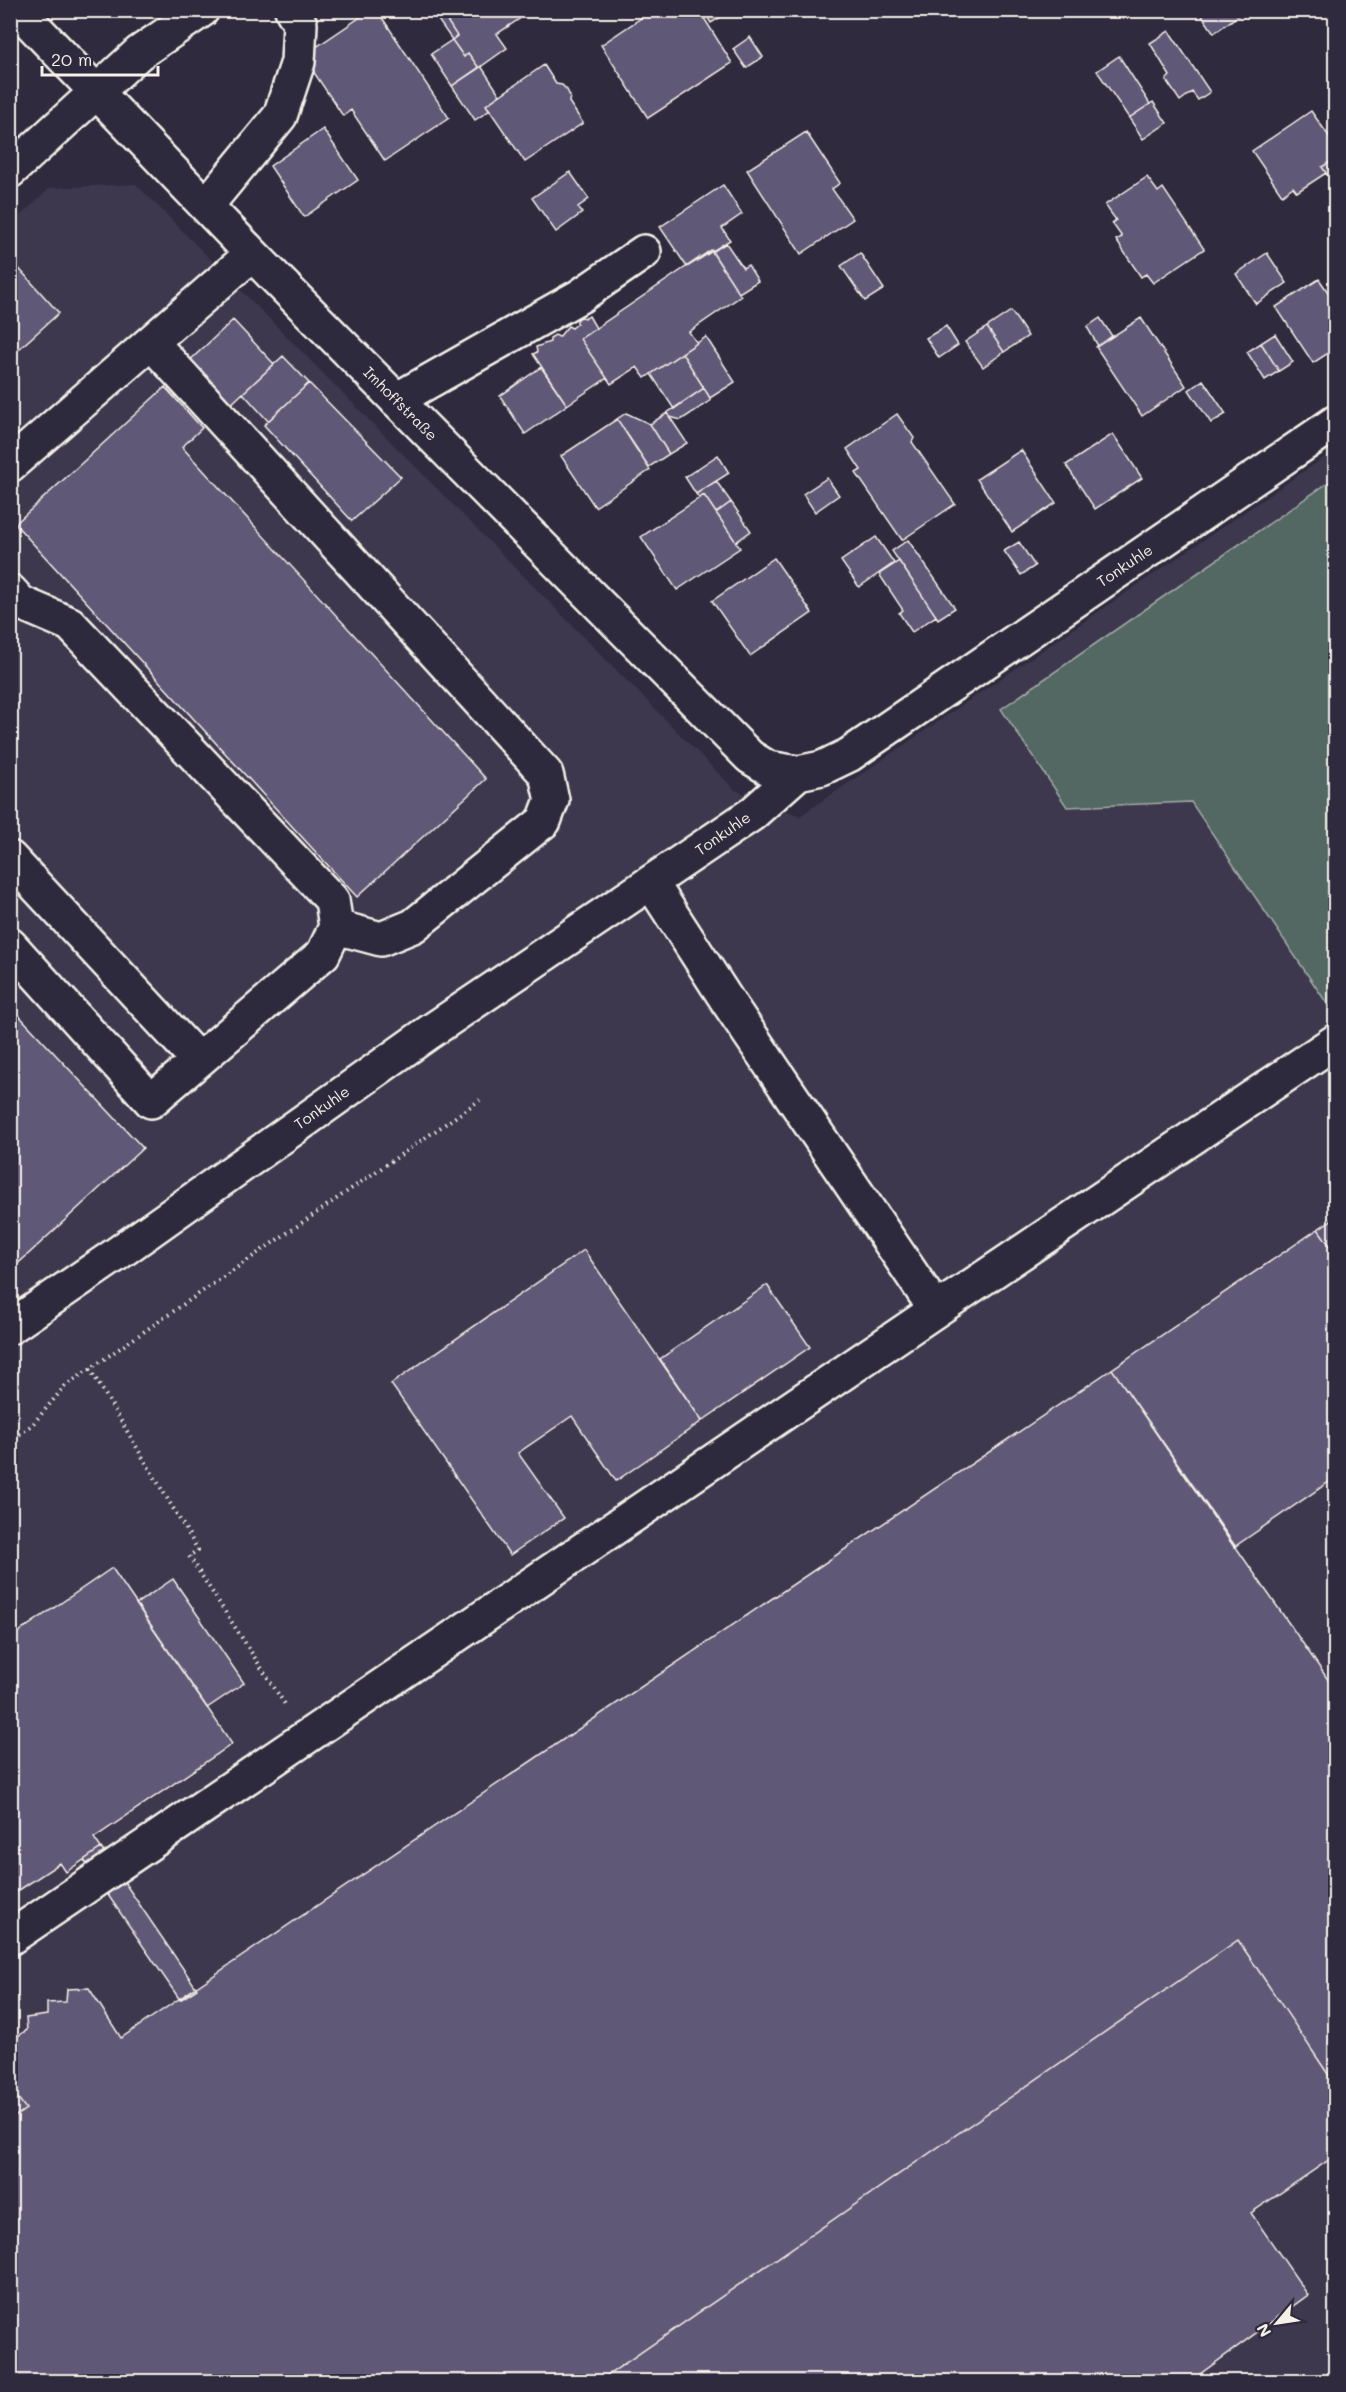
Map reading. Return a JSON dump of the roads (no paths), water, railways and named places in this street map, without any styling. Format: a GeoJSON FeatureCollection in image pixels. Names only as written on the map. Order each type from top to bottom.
{"type":"FeatureCollection","features":[{"type":"Feature","properties":{"kind":"street","name":"Imhoffstraße"},"geometry":{"type":"LineString","coordinates":[[18,10],[95,93],[252,254],[750,757],[768,768],[798,773]]}},
{"type":"Feature","properties":{"kind":"street"},"geometry":{"type":"LineString","coordinates":[[10,171],[139,53],[202,10]]}},
{"type":"Feature","properties":{"kind":"street"},"geometry":{"type":"LineString","coordinates":[[206,206],[280,116],[298,62],[300,24],[292,10]]}},
{"type":"Feature","properties":{"kind":"street"},"geometry":{"type":"LineString","coordinates":[[396,400],[580,296],[644,252]]}},
{"type":"Feature","properties":{"kind":"street"},"geometry":{"type":"LineString","coordinates":[[10,465],[252,254]]}},
{"type":"Feature","properties":{"kind":"street"},"geometry":{"type":"LineString","coordinates":[[151,342],[546,774],[552,800],[544,821],[413,926],[381,939],[336,927]]}},
{"type":"Feature","properties":{"kind":"street","name":"Tonkuhle"},"geometry":{"type":"LineString","coordinates":[[10,1327],[428,1033],[652,884],[752,814],[798,773],[822,768],[849,754],[1335,422]]}},
{"type":"Feature","properties":{"kind":"street"},"geometry":{"type":"LineString","coordinates":[[10,591],[21,603],[70,624],[332,900],[336,927],[322,954],[151,1101],[10,945]]}},
{"type":"Feature","properties":{"kind":"street"},"geometry":{"type":"LineString","coordinates":[[10,858],[198,1060]]}},
{"type":"Feature","properties":{"kind":"street"},"geometry":{"type":"LineString","coordinates":[[652,884],[735,1012],[936,1310]]}},
{"type":"Feature","properties":{"kind":"street"},"geometry":{"type":"LineString","coordinates":[[10,1938],[1335,1041]]}}]}
